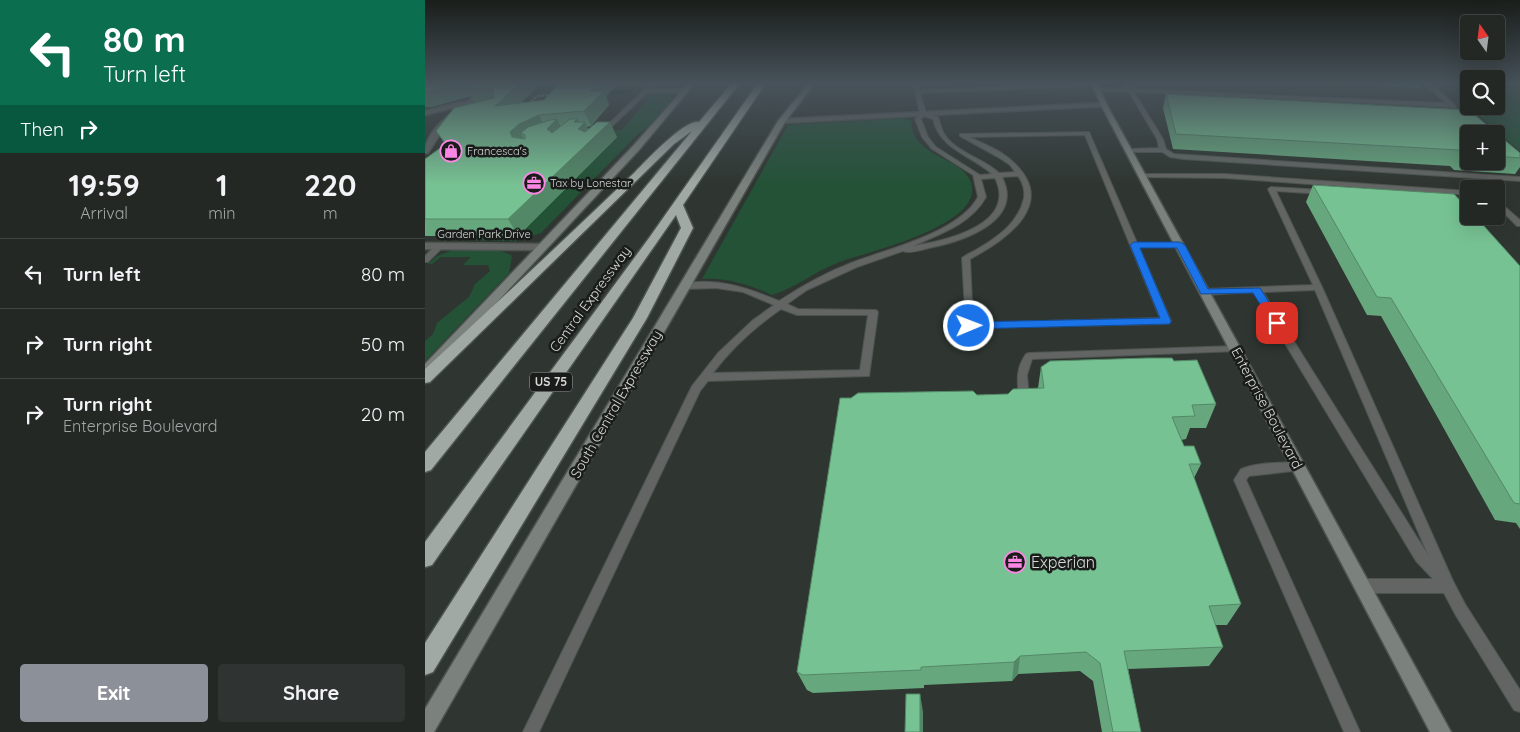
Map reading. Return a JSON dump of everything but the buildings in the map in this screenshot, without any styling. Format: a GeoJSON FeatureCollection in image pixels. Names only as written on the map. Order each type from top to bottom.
{"type":"FeatureCollection","features":[{"type":"Feature","properties":{"kind":"highway"},"geometry":{"type":"LineString","coordinates":[[425,378],[544,266],[671,142],[705,117]]}},
{"type":"Feature","properties":{"kind":"highway","name":"Central Expressway"},"geometry":{"type":"LineString","coordinates":[[425,465],[708,117]]}},
{"type":"Feature","properties":{"kind":"highway","name":"Central Expressway"},"geometry":{"type":"LineString","coordinates":[[425,558],[738,117]]}},
{"type":"Feature","properties":{"kind":"highway"},"geometry":{"type":"LineString","coordinates":[[425,664],[640,318],[687,228],[677,205]]}},
{"type":"Feature","properties":{"kind":"main road"},"geometry":{"type":"LineString","coordinates":[[425,372],[636,148],[663,117]]}},
{"type":"Feature","properties":{"kind":"main road","name":"South Central Expressway"},"geometry":{"type":"LineString","coordinates":[[425,728],[785,117]]}},
{"type":"Feature","properties":{"kind":"main road","name":"Enterprise Boulevard"},"geometry":{"type":"LineString","coordinates":[[1110,117],[1441,732]]}},
{"type":"Feature","properties":{"kind":"street"},"geometry":{"type":"LineString","coordinates":[[425,151],[444,122],[450,117]]}},
{"type":"Feature","properties":{"kind":"street"},"geometry":{"type":"LineString","coordinates":[[782,121],[859,117]]}},
{"type":"Feature","properties":{"kind":"street","name":"Garden Park Drive"},"geometry":{"type":"LineString","coordinates":[[425,246],[543,247]]}},
{"type":"Feature","properties":{"kind":"lane"},"geometry":{"type":"LineString","coordinates":[[597,137],[618,117]]}},
{"type":"Feature","properties":{"kind":"lane"},"geometry":{"type":"LineString","coordinates":[[531,732],[696,389],[721,355],[749,328],[804,288],[854,265],[941,232],[963,220],[975,208],[982,197],[977,177],[967,167],[934,148],[925,137],[918,119],[920,117]]}},
{"type":"Feature","properties":{"kind":"lane"},"geometry":{"type":"LineString","coordinates":[[892,252],[959,239],[979,229],[995,215],[1003,201],[1003,189],[998,176],[983,162],[964,153],[941,135],[936,118],[933,117]]}},
{"type":"Feature","properties":{"kind":"lane"},"geometry":{"type":"LineString","coordinates":[[1146,117],[1160,139],[1163,150]]}},
{"type":"Feature","properties":{"kind":"lane"},"geometry":{"type":"LineString","coordinates":[[592,130],[605,130]]}},
{"type":"Feature","properties":{"kind":"lane"},"geometry":{"type":"LineString","coordinates":[[1087,133],[1134,245],[1166,321],[969,326],[966,258],[1002,238],[1017,223],[1025,208],[1027,190],[1021,174],[999,154],[962,135],[1087,133]]}},
{"type":"Feature","properties":{"kind":"lane"},"geometry":{"type":"LineString","coordinates":[[930,142],[946,139]]}},
{"type":"Feature","properties":{"kind":"lane"},"geometry":{"type":"LineString","coordinates":[[1129,150],[1163,150],[1171,156],[1183,157],[1520,179]]}},
{"type":"Feature","properties":{"kind":"lane"},"geometry":{"type":"LineString","coordinates":[[977,177],[1021,174]]}},
{"type":"Feature","properties":{"kind":"lane"},"geometry":{"type":"LineString","coordinates":[[1143,176],[1225,176],[1460,192]]}},
{"type":"Feature","properties":{"kind":"lane"},"geometry":{"type":"LineString","coordinates":[[1329,193],[1271,189],[1318,288],[1460,609],[1520,704]]}},
{"type":"Feature","properties":{"kind":"lane"},"geometry":{"type":"LineString","coordinates":[[1453,192],[1460,198]]}},
{"type":"Feature","properties":{"kind":"lane"},"geometry":{"type":"LineString","coordinates":[[1443,201],[1460,202]]}},
{"type":"Feature","properties":{"kind":"lane"},"geometry":{"type":"LineString","coordinates":[[1505,210],[1520,224]]}},
{"type":"Feature","properties":{"kind":"lane"},"geometry":{"type":"LineString","coordinates":[[1134,245],[1180,245]]}},
{"type":"Feature","properties":{"kind":"lane"},"geometry":{"type":"LineString","coordinates":[[425,260],[440,246]]}},
{"type":"Feature","properties":{"kind":"lane"},"geometry":{"type":"LineString","coordinates":[[685,286],[716,285],[745,290],[797,312],[873,312],[865,373],[705,377]]}},
{"type":"Feature","properties":{"kind":"lane"},"geometry":{"type":"LineString","coordinates":[[1205,292],[1318,288]]}},
{"type":"Feature","properties":{"kind":"lane"},"geometry":{"type":"LineString","coordinates":[[1257,290],[1421,557],[1449,586]]}},
{"type":"Feature","properties":{"kind":"lane"},"geometry":{"type":"LineString","coordinates":[[1024,397],[1021,376],[1023,363],[1029,356],[1235,349]]}},
{"type":"Feature","properties":{"kind":"lane"},"geometry":{"type":"LineString","coordinates":[[1298,467],[1260,469],[1245,472],[1241,480],[1352,732]]}},
{"type":"Feature","properties":{"kind":"lane"},"geometry":{"type":"LineString","coordinates":[[1362,586],[1449,586]]}},
{"type":"Feature","properties":{"kind":"green space"},"geometry":{"type":"Polygon","coordinates":[[[633,117],[657,117],[541,233],[515,241],[463,240],[462,236],[611,131],[622,130],[633,117]]]}},
{"type":"Feature","properties":{"kind":"green space"},"geometry":{"type":"Polygon","coordinates":[[[1481,117],[1520,117],[1520,151],[1505,138],[1505,125],[1490,125],[1481,117]]]}},
{"type":"Feature","properties":{"kind":"green space"},"geometry":{"type":"Polygon","coordinates":[[[901,118],[911,120],[913,133],[919,142],[934,154],[959,168],[970,180],[971,196],[962,210],[944,223],[921,234],[897,244],[837,263],[772,295],[738,282],[702,279],[788,125],[901,118]]]}},
{"type":"Feature","properties":{"kind":"green space"},"geometry":{"type":"Polygon","coordinates":[[[484,249],[506,253],[512,256],[509,273],[425,361],[425,341],[433,334],[437,323],[469,297],[475,284],[490,271],[488,265],[463,265],[471,257],[441,257],[432,264],[428,264],[437,256],[453,250],[484,249]]]}},
{"type":"Feature","properties":{"kind":"place","name":"Francesca's"},"geometry":{"type":"Point","coordinates":[451,151]}},
{"type":"Feature","properties":{"kind":"place","name":"Tax by Lonestar"},"geometry":{"type":"Point","coordinates":[534,183]}},
{"type":"Feature","properties":{"kind":"place","name":"Experian"},"geometry":{"type":"Point","coordinates":[1015,562]}},
{"type":"Feature","properties":{"kind":"route"},"geometry":{"type":"LineString","coordinates":[[969,326],[1166,321],[1134,245],[1180,245],[1205,292],[1257,290],[1277,323]]}}]}
